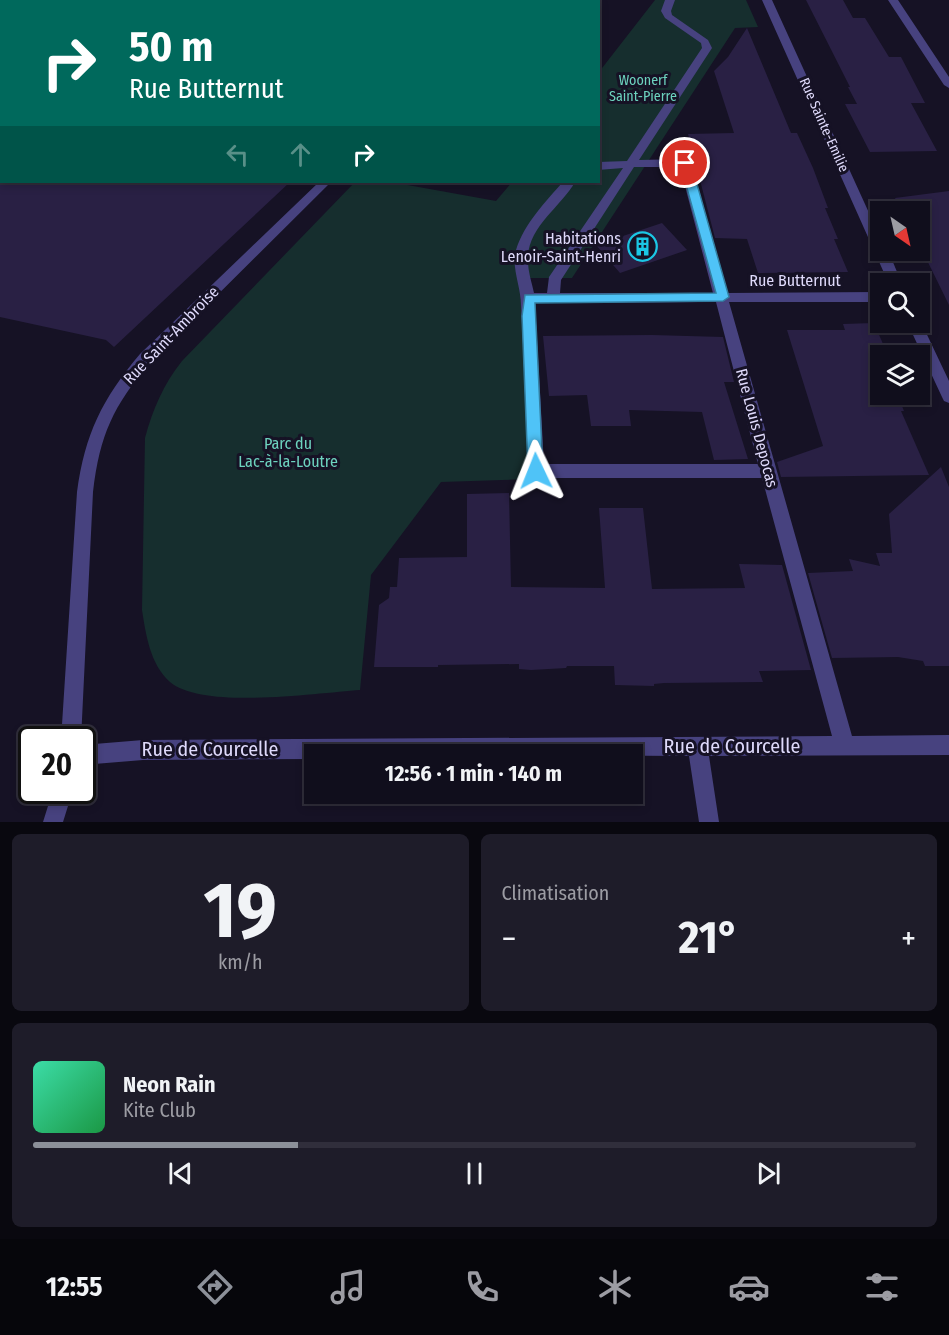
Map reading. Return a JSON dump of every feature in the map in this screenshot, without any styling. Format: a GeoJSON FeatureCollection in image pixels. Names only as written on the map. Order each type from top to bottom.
{"type":"FeatureCollection","features":[{"type":"Feature","properties":{"kind":"street"},"geometry":{"type":"LineString","coordinates":[[553,298],[554,280],[707,48],[705,42],[668,16],[666,11],[670,0]]}},
{"type":"Feature","properties":{"kind":"street","name":"Rue Sainte-Emilie"},"geometry":{"type":"LineString","coordinates":[[766,0],[870,226]]}},
{"type":"Feature","properties":{"kind":"street"},"geometry":{"type":"LineString","coordinates":[[893,0],[949,85]]}},
{"type":"Feature","properties":{"kind":"street","name":"Rue Louis Depocas"},"geometry":{"type":"LineString","coordinates":[[631,164],[685,163],[844,745]]}},
{"type":"Feature","properties":{"kind":"street"},"geometry":{"type":"LineString","coordinates":[[600,166],[631,164]]}},
{"type":"Feature","properties":{"kind":"street","name":"Rue Saint-Ambroise"},"geometry":{"type":"LineString","coordinates":[[72,726],[85,492],[90,453],[101,418],[121,387],[146,358],[318,183]]}},
{"type":"Feature","properties":{"kind":"street"},"geometry":{"type":"LineString","coordinates":[[568,183],[523,246],[521,260],[530,298],[528,316],[536,471],[768,471]]}},
{"type":"Feature","properties":{"kind":"street","name":"Rue Butternut"},"geometry":{"type":"LineString","coordinates":[[530,298],[870,297]]}},
{"type":"Feature","properties":{"kind":"street"},"geometry":{"type":"LineString","coordinates":[[919,333],[949,397]]}},
{"type":"Feature","properties":{"kind":"street","name":"Rue de Courcelle"},"geometry":{"type":"LineString","coordinates":[[96,754],[143,750],[949,745]]}},
{"type":"Feature","properties":{"kind":"street"},"geometry":{"type":"LineString","coordinates":[[697,746],[709,822]]}},
{"type":"Feature","properties":{"kind":"street"},"geometry":{"type":"LineString","coordinates":[[53,822],[59,804]]}},
{"type":"Feature","properties":{"kind":"green space","name":"Parc du Lac-à-la-Loutre"},"geometry":{"type":"Polygon","coordinates":[[[655,0],[746,0],[758,27],[735,28],[572,278],[525,278],[521,282],[529,479],[441,482],[371,575],[360,690],[233,698],[186,691],[170,682],[153,658],[142,610],[145,438],[159,398],[175,370],[354,183],[397,183],[496,201],[511,183],[600,183],[600,71],[655,0]]]}},
{"type":"Feature","properties":{"kind":"building"},"geometry":{"type":"Polygon","coordinates":[[[806,0],[843,0],[853,18],[865,18],[889,57],[901,57],[925,103],[911,103],[937,151],[870,152],[845,104],[857,104],[848,87],[850,87],[806,0]]]}},
{"type":"Feature","properties":{"kind":"building"},"geometry":{"type":"Polygon","coordinates":[[[747,28],[791,133],[797,133],[813,168],[828,208],[825,208],[838,239],[834,239],[848,272],[758,273],[747,239],[715,238],[688,134],[734,133],[714,71],[728,57],[747,28]]]}},
{"type":"Feature","properties":{"kind":"building"},"geometry":{"type":"Polygon","coordinates":[[[0,183],[289,183],[114,347],[106,340],[0,317],[0,183]]]}},
{"type":"Feature","properties":{"kind":"building"},"geometry":{"type":"Polygon","coordinates":[[[949,191],[949,305],[927,261],[930,261],[930,201],[896,201],[895,198],[949,191]]]}},
{"type":"Feature","properties":{"kind":"building","name":"Habitations Lenoir-Saint-Henri"},"geometry":{"type":"Polygon","coordinates":[[[662,223],[687,250],[620,273],[596,245],[662,223]]]}},
{"type":"Feature","properties":{"kind":"building"},"geometry":{"type":"Polygon","coordinates":[[[870,323],[870,333],[878,333],[883,345],[870,345],[870,405],[902,405],[904,411],[901,411],[929,475],[781,477],[777,462],[823,446],[787,330],[845,330],[843,324],[870,323]]]}},
{"type":"Feature","properties":{"kind":"building"},"geometry":{"type":"Polygon","coordinates":[[[543,336],[723,337],[734,382],[724,382],[748,459],[714,460],[702,412],[629,410],[631,426],[591,426],[587,395],[549,396],[543,336]]]}},
{"type":"Feature","properties":{"kind":"building"},"geometry":{"type":"Polygon","coordinates":[[[941,467],[949,487],[949,666],[925,666],[923,661],[898,657],[832,658],[808,573],[853,571],[849,559],[880,566],[876,553],[892,553],[889,514],[941,467]]]}},
{"type":"Feature","properties":{"kind":"building"},"geometry":{"type":"Polygon","coordinates":[[[509,493],[511,587],[605,588],[599,508],[643,508],[652,589],[745,588],[739,564],[782,565],[811,670],[759,671],[763,682],[664,683],[654,684],[654,686],[615,685],[614,666],[567,666],[566,668],[531,670],[519,669],[519,664],[374,667],[379,605],[389,598],[390,587],[397,587],[399,558],[467,557],[467,494],[509,493]]]}},
{"type":"Feature","properties":{"kind":"place","name":"Habitations Lenoir-Saint-Henri"},"geometry":{"type":"Point","coordinates":[642,247]}},
{"type":"Feature","properties":{"kind":"route"},"geometry":{"type":"LineString","coordinates":[[536,471],[528,316],[530,298],[723,297],[685,163]]}},
{"type":"Feature","properties":{"kind":"park label","name":"Woonerf Saint-Pierre"},"geometry":{"type":"Point","coordinates":[643,88]}}]}
